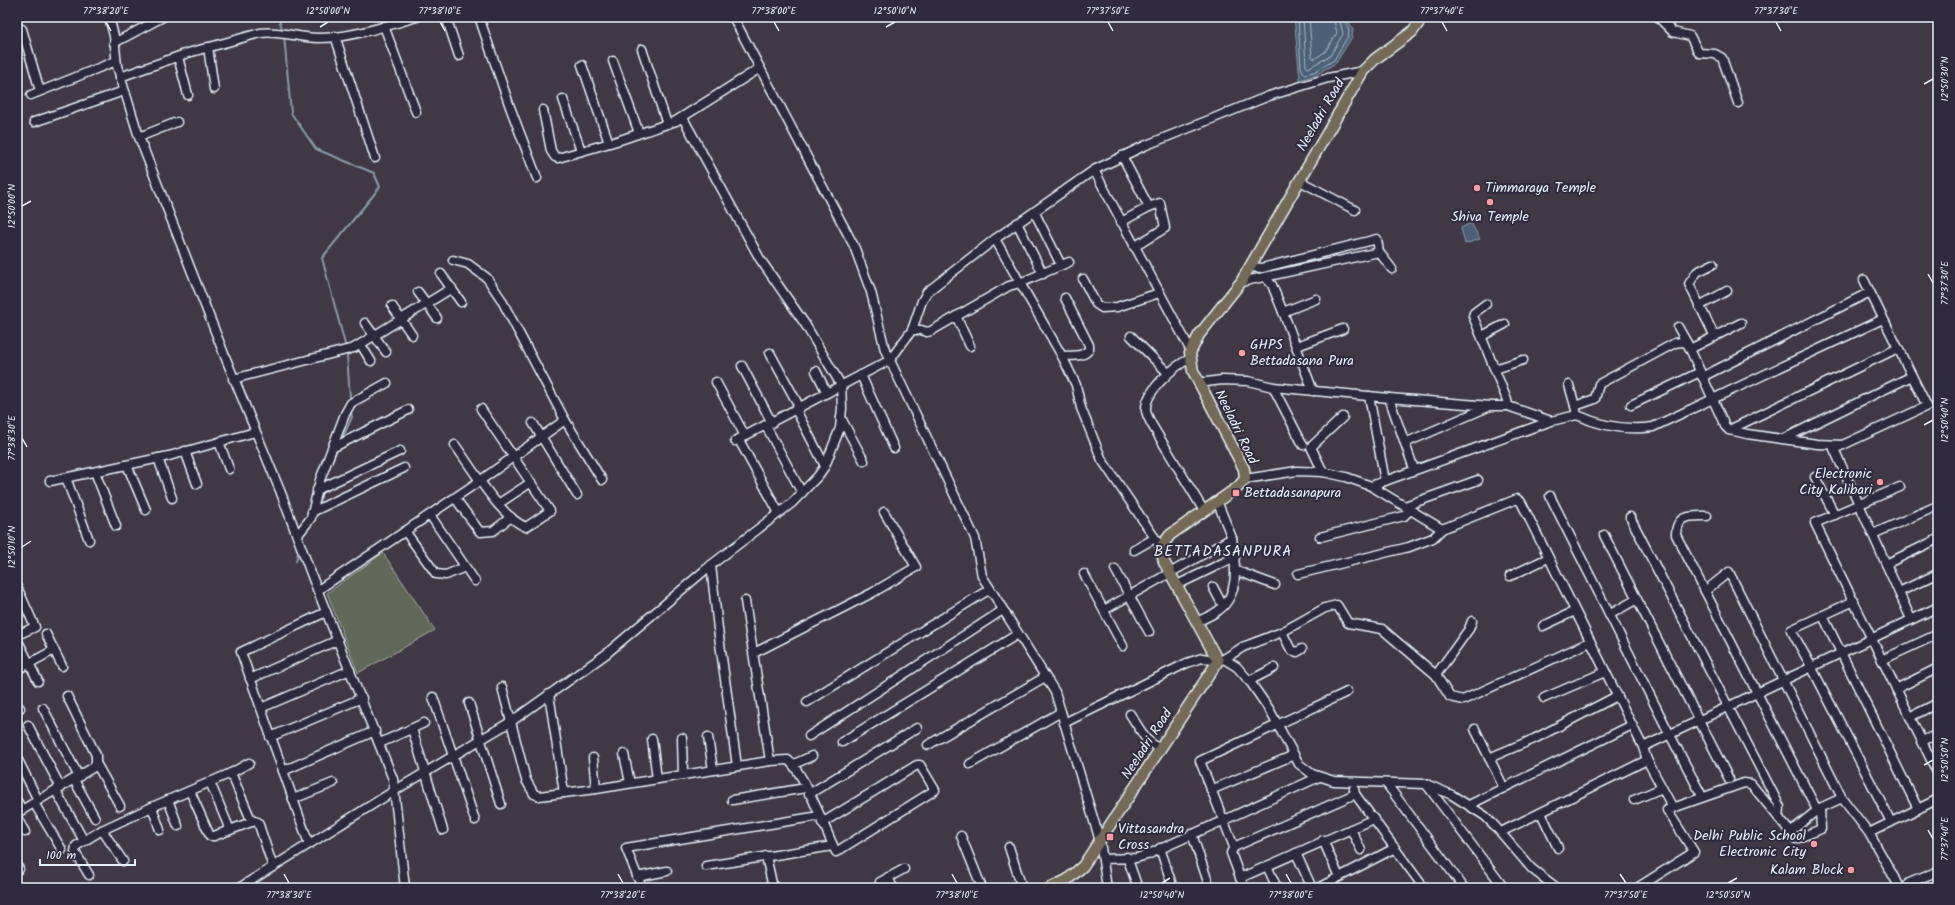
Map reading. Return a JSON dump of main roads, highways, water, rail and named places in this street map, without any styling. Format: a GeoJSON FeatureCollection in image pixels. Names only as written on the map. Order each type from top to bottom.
{"type":"FeatureCollection","features":[{"type":"Feature","properties":{"kind":"main road","name":"Neeladri Road"},"geometry":{"type":"LineString","coordinates":[[1050,888],[1067,880],[1083,866],[1221,660],[1197,622],[1164,562],[1161,548],[1170,535],[1238,487],[1245,478],[1244,469],[1192,371],[1191,355],[1199,335],[1242,282],[1363,71],[1374,59],[1412,32],[1423,17]]}},
{"type":"Feature","properties":{"kind":"water"},"geometry":{"type":"Polygon","coordinates":[[[1294,17],[1347,17],[1353,30],[1352,37],[1336,63],[1315,75],[1300,80],[1294,17]]]}},
{"type":"Feature","properties":{"kind":"water"},"geometry":{"type":"Polygon","coordinates":[[[1471,223],[1480,239],[1465,244],[1461,228],[1471,223]]]}},
{"type":"Feature","properties":{"kind":"waterway"},"geometry":{"type":"LineString","coordinates":[[278,17],[283,31]]}},
{"type":"Feature","properties":{"kind":"waterway"},"geometry":{"type":"LineString","coordinates":[[284,35],[291,113],[316,149],[374,173],[380,187],[322,258],[346,348]]}},
{"type":"Feature","properties":{"kind":"waterway"},"geometry":{"type":"LineString","coordinates":[[347,355],[350,397]]}},
{"type":"Feature","properties":{"kind":"waterway"},"geometry":{"type":"LineString","coordinates":[[343,437],[352,417],[351,412]]}},
{"type":"Feature","properties":{"kind":"waterway"},"geometry":{"type":"LineString","coordinates":[[328,469],[337,450]]}},
{"type":"Feature","properties":{"kind":"waterway"},"geometry":{"type":"LineString","coordinates":[[296,561],[298,553]]}},
{"type":"Feature","properties":{"kind":"place","name":"Timmaraya Temple"},"geometry":{"type":"Point","coordinates":[1477,188]}},
{"type":"Feature","properties":{"kind":"place","name":"Shiva Temple"},"geometry":{"type":"Point","coordinates":[1490,202]}},
{"type":"Feature","properties":{"kind":"place","name":"GHPS Bettadasana Pura"},"geometry":{"type":"Point","coordinates":[1242,353]}},
{"type":"Feature","properties":{"kind":"place","name":"Electronic City Kalibari"},"geometry":{"type":"Point","coordinates":[1880,482]}},
{"type":"Feature","properties":{"kind":"place","name":"Bettadasanapura"},"geometry":{"type":"Point","coordinates":[1236,493]}},
{"type":"Feature","properties":{"kind":"place","name":"Vittasandra Cross"},"geometry":{"type":"Point","coordinates":[1110,837]}},
{"type":"Feature","properties":{"kind":"place","name":"Delhi Public School Electronic City"},"geometry":{"type":"Point","coordinates":[1814,844]}},
{"type":"Feature","properties":{"kind":"place","name":"Kalam Block"},"geometry":{"type":"Point","coordinates":[1851,870]}},
{"type":"Feature","properties":{"kind":"district","name":"BETTADASANPURA"},"geometry":{"type":"Point","coordinates":[1223,552]}}]}
